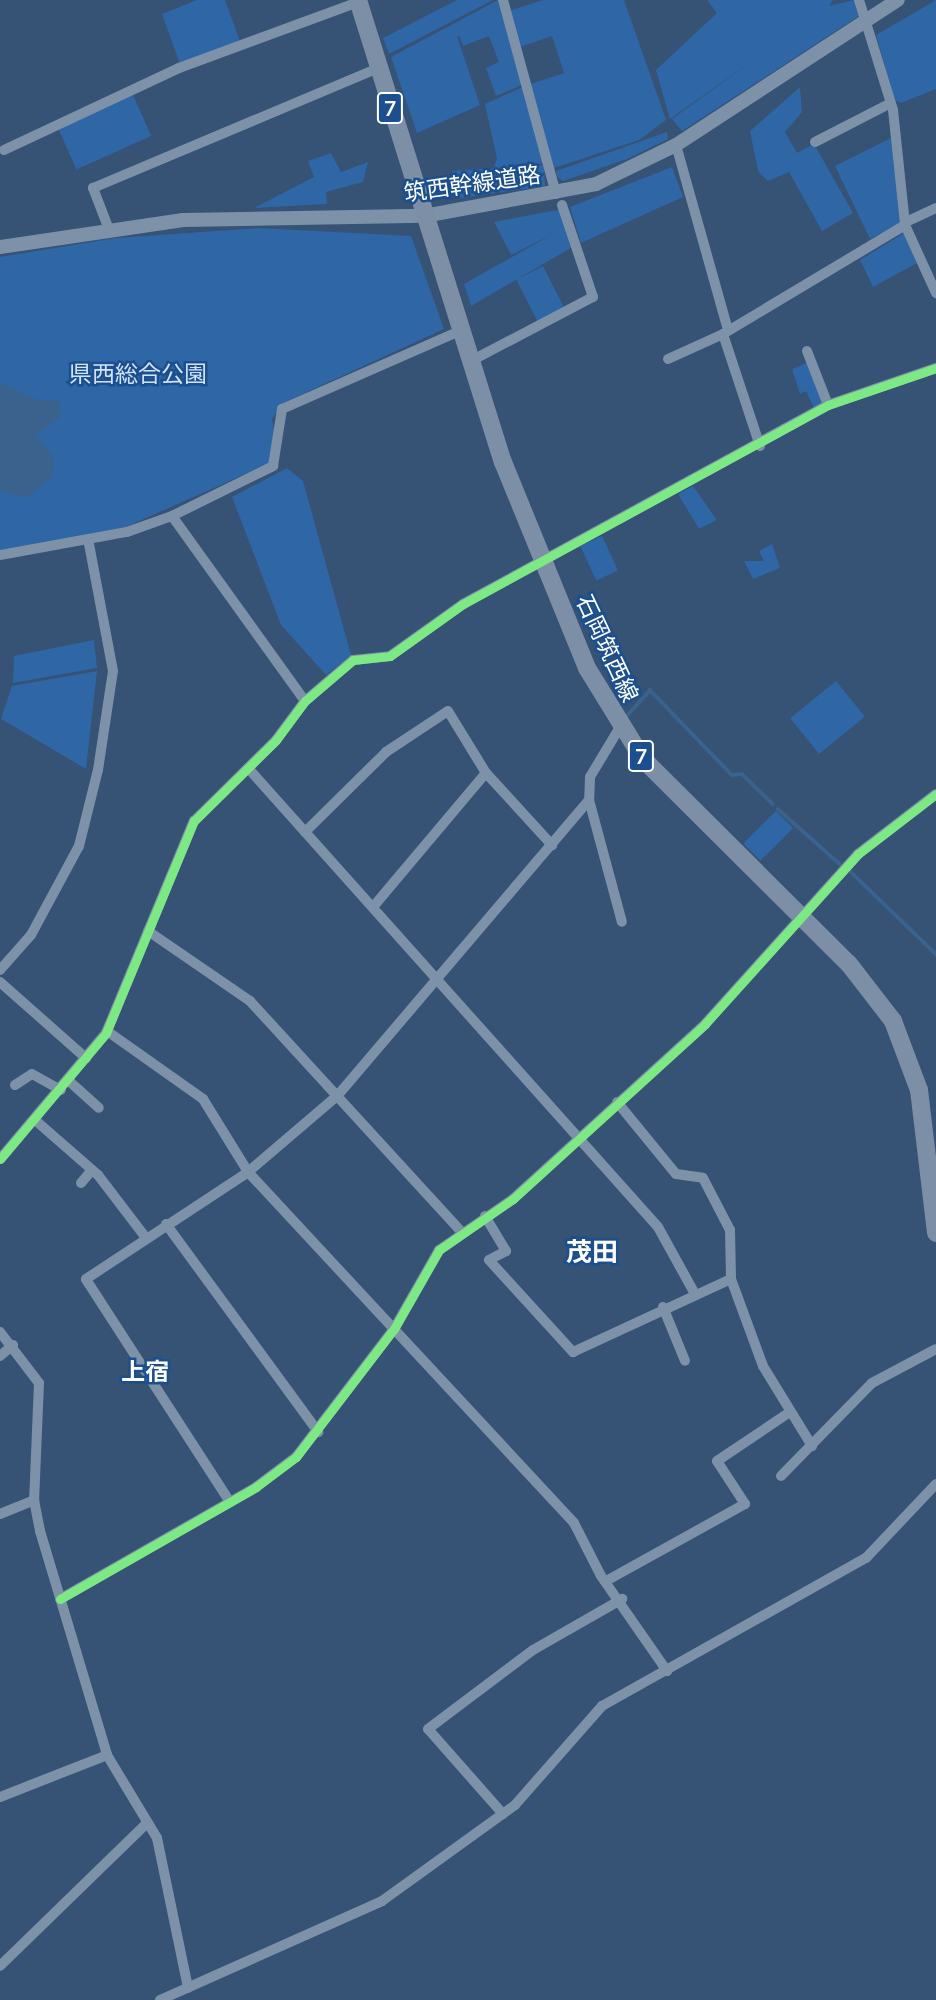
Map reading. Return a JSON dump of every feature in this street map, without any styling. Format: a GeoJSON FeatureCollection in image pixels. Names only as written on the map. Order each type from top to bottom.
{"type":"FeatureCollection","features":[{"type":"Feature","properties":{"kind":"main road","name":"石岡筑西線"},"geometry":{"type":"LineString","coordinates":[[358,1],[469,362],[586,668],[620,727],[685,804],[865,981],[905,1043],[919,1090],[936,1233]]}},
{"type":"Feature","properties":{"kind":"street"},"geometry":{"type":"LineString","coordinates":[[469,362],[593,297],[559,199],[503,0]]}},
{"type":"Feature","properties":{"kind":"street"},"geometry":{"type":"LineString","coordinates":[[859,0],[891,103],[906,223],[936,293]]}},
{"type":"Feature","properties":{"kind":"street","name":"筑西幹線道路"},"geometry":{"type":"LineString","coordinates":[[0,247],[108,227],[424,216],[559,199],[617,176],[676,145],[898,0]]}},
{"type":"Feature","properties":{"kind":"street"},"geometry":{"type":"LineString","coordinates":[[4,150],[179,68],[358,1]]}},
{"type":"Feature","properties":{"kind":"street"},"geometry":{"type":"LineString","coordinates":[[108,227],[93,188],[378,68]]}},
{"type":"Feature","properties":{"kind":"street"},"geometry":{"type":"LineString","coordinates":[[815,142],[891,103]]}},
{"type":"Feature","properties":{"kind":"street"},"geometry":{"type":"LineString","coordinates":[[676,145],[725,330],[760,446]]}},
{"type":"Feature","properties":{"kind":"street"},"geometry":{"type":"LineString","coordinates":[[668,359],[725,330],[936,208]]}},
{"type":"Feature","properties":{"kind":"street"},"geometry":{"type":"LineString","coordinates":[[924,267],[936,262]]}},
{"type":"Feature","properties":{"kind":"street"},"geometry":{"type":"LineString","coordinates":[[0,555],[88,539],[172,516],[274,466],[282,410],[460,331]]}},
{"type":"Feature","properties":{"kind":"street"},"geometry":{"type":"LineString","coordinates":[[807,351],[828,405]]}},
{"type":"Feature","properties":{"kind":"street"},"geometry":{"type":"LineString","coordinates":[[0,1159],[65,1085],[107,1031],[181,841],[305,701],[353,660],[390,656],[463,604],[760,446],[828,405],[936,368]]}},
{"type":"Feature","properties":{"kind":"street"},"geometry":{"type":"LineString","coordinates":[[172,516],[305,701]]}},
{"type":"Feature","properties":{"kind":"street"},"geometry":{"type":"LineString","coordinates":[[0,970],[31,935],[79,846],[100,757],[113,671],[88,539]]}},
{"type":"Feature","properties":{"kind":"street"},"geometry":{"type":"LineString","coordinates":[[305,832],[387,752],[448,711],[486,773],[552,845]]}},
{"type":"Feature","properties":{"kind":"street"},"geometry":{"type":"LineString","coordinates":[[620,727],[590,777],[589,800],[621,922]]}},
{"type":"Feature","properties":{"kind":"street"},"geometry":{"type":"LineString","coordinates":[[248,768],[659,1227],[695,1294]]}},
{"type":"Feature","properties":{"kind":"street"},"geometry":{"type":"LineString","coordinates":[[373,907],[486,773]]}},
{"type":"Feature","properties":{"kind":"street"},"geometry":{"type":"LineString","coordinates":[[60,1599],[230,1502],[296,1457],[318,1432],[394,1329],[439,1250],[461,1231],[513,1199],[577,1137],[705,1024],[799,914],[858,854],[936,794]]}},
{"type":"Feature","properties":{"kind":"street"},"geometry":{"type":"LineString","coordinates":[[230,1502],[86,1279],[248,1172],[338,1095],[589,800]]}},
{"type":"Feature","properties":{"kind":"street"},"geometry":{"type":"LineString","coordinates":[[148,931],[250,1001],[461,1231]]}},
{"type":"Feature","properties":{"kind":"street"},"geometry":{"type":"LineString","coordinates":[[0,982],[86,1058]]}},
{"type":"Feature","properties":{"kind":"street"},"geometry":{"type":"LineString","coordinates":[[107,1031],[204,1099],[248,1172],[574,1523],[606,1581],[622,1599],[667,1671]]}},
{"type":"Feature","properties":{"kind":"street"},"geometry":{"type":"LineString","coordinates":[[15,1085],[32,1074],[65,1085],[99,1108]]}},
{"type":"Feature","properties":{"kind":"street"},"geometry":{"type":"LineString","coordinates":[[617,1102],[676,1174],[703,1178],[730,1230],[730,1279],[764,1366],[812,1446]]}},
{"type":"Feature","properties":{"kind":"street"},"geometry":{"type":"LineString","coordinates":[[35,1120],[92,1170],[146,1238]]}},
{"type":"Feature","properties":{"kind":"street"},"geometry":{"type":"LineString","coordinates":[[81,1183],[92,1170]]}},
{"type":"Feature","properties":{"kind":"street"},"geometry":{"type":"LineString","coordinates":[[485,1216],[506,1251],[489,1260],[573,1352],[663,1307],[730,1279]]}},
{"type":"Feature","properties":{"kind":"street"},"geometry":{"type":"LineString","coordinates":[[166,1224],[318,1432]]}},
{"type":"Feature","properties":{"kind":"street"},"geometry":{"type":"LineString","coordinates":[[663,1307],[685,1361]]}},
{"type":"Feature","properties":{"kind":"street"},"geometry":{"type":"LineString","coordinates":[[0,1332],[13,1345],[39,1383],[34,1500],[60,1599],[107,1755],[157,1838],[188,1988]]}},
{"type":"Feature","properties":{"kind":"street"},"geometry":{"type":"LineString","coordinates":[[0,1356],[13,1345]]}},
{"type":"Feature","properties":{"kind":"street"},"geometry":{"type":"LineString","coordinates":[[781,1476],[872,1383],[936,1349]]}},
{"type":"Feature","properties":{"kind":"street"},"geometry":{"type":"LineString","coordinates":[[606,1581],[745,1504],[717,1461],[790,1412]]}},
{"type":"Feature","properties":{"kind":"street"},"geometry":{"type":"LineString","coordinates":[[160,2000],[372,1906],[503,1814],[539,1782],[590,1716],[866,1558],[936,1484]]}},
{"type":"Feature","properties":{"kind":"street"},"geometry":{"type":"LineString","coordinates":[[0,1514],[34,1500]]}},
{"type":"Feature","properties":{"kind":"street"},"geometry":{"type":"LineString","coordinates":[[503,1814],[428,1729],[533,1650],[622,1599]]}},
{"type":"Feature","properties":{"kind":"street"},"geometry":{"type":"LineString","coordinates":[[0,1797],[107,1755]]}},
{"type":"Feature","properties":{"kind":"street"},"geometry":{"type":"LineString","coordinates":[[0,1966],[148,1822]]}},
{"type":"Feature","properties":{"kind":"green space"},"geometry":{"type":"Polygon","coordinates":[[[197,0],[225,0],[240,41],[180,64],[162,14],[197,0]]]}},
{"type":"Feature","properties":{"kind":"green space"},"geometry":{"type":"Polygon","coordinates":[[[457,0],[493,0],[389,54],[383,38],[457,0]]]}},
{"type":"Feature","properties":{"kind":"green space"},"geometry":{"type":"Polygon","coordinates":[[[498,0],[522,85],[496,96],[486,68],[499,62],[489,36],[463,46],[457,36],[480,105],[417,133],[391,57],[498,0]]]}},
{"type":"Feature","properties":{"kind":"green space"},"geometry":{"type":"Polygon","coordinates":[[[543,0],[624,0],[666,120],[639,140],[554,168],[531,84],[564,73],[552,36],[520,47],[509,11],[543,0]]]}},
{"type":"Feature","properties":{"kind":"green space"},"geometry":{"type":"Polygon","coordinates":[[[707,0],[833,0],[829,6],[854,0],[859,16],[682,131],[672,119],[752,61],[670,119],[656,70],[717,13],[707,0]]]}},
{"type":"Feature","properties":{"kind":"green space"},"geometry":{"type":"Polygon","coordinates":[[[936,0],[936,89],[901,103],[894,100],[876,35],[936,0]]]}},
{"type":"Feature","properties":{"kind":"green space"},"geometry":{"type":"Polygon","coordinates":[[[525,86],[544,163],[493,170],[497,158],[485,104],[525,86]]]}},
{"type":"Feature","properties":{"kind":"green space"},"geometry":{"type":"Polygon","coordinates":[[[800,87],[802,112],[785,132],[797,153],[814,144],[853,213],[822,231],[789,172],[768,181],[758,171],[750,131],[800,87]]]}},
{"type":"Feature","properties":{"kind":"green space"},"geometry":{"type":"Polygon","coordinates":[[[133,95],[151,136],[76,169],[58,128],[133,95]]]}},
{"type":"Feature","properties":{"kind":"green space"},"geometry":{"type":"Polygon","coordinates":[[[667,132],[668,139],[627,159],[563,181],[557,177],[556,171],[667,132]]]}},
{"type":"Feature","properties":{"kind":"green space"},"geometry":{"type":"Polygon","coordinates":[[[891,138],[900,223],[870,239],[835,166],[891,138]]]}},
{"type":"Feature","properties":{"kind":"green space"},"geometry":{"type":"Polygon","coordinates":[[[331,153],[341,172],[368,162],[363,182],[326,192],[327,204],[254,208],[314,177],[308,161],[331,153]]]}},
{"type":"Feature","properties":{"kind":"green space"},"geometry":{"type":"Polygon","coordinates":[[[544,165],[545,186],[454,199],[452,171],[544,165]]]}},
{"type":"Feature","properties":{"kind":"green space"},"geometry":{"type":"Polygon","coordinates":[[[672,167],[683,197],[581,243],[570,207],[672,167]]]}},
{"type":"Feature","properties":{"kind":"green space"},"geometry":{"type":"Polygon","coordinates":[[[562,209],[574,246],[471,306],[464,284],[551,235],[511,255],[494,222],[562,209]]]}},
{"type":"Feature","properties":{"kind":"green space","name":"県西総合公園"},"geometry":{"type":"Polygon","coordinates":[[[259,228],[411,236],[444,329],[283,403],[272,419],[277,450],[270,463],[126,527],[0,552],[0,257],[116,238],[259,228]]]}},
{"type":"Feature","properties":{"kind":"green space"},"geometry":{"type":"Polygon","coordinates":[[[904,233],[917,263],[873,287],[860,260],[904,233]]]}},
{"type":"Feature","properties":{"kind":"green space"},"geometry":{"type":"Polygon","coordinates":[[[543,266],[564,308],[538,321],[516,280],[543,266]]]}},
{"type":"Feature","properties":{"kind":"green space"},"geometry":{"type":"Polygon","coordinates":[[[809,362],[825,404],[816,412],[806,391],[800,394],[792,369],[809,362]]]}},
{"type":"Feature","properties":{"kind":"green space"},"geometry":{"type":"Polygon","coordinates":[[[287,468],[303,481],[351,655],[326,675],[281,625],[232,497],[287,468]]]}},
{"type":"Feature","properties":{"kind":"green space"},"geometry":{"type":"Polygon","coordinates":[[[693,486],[717,520],[699,529],[678,494],[693,486]]]}},
{"type":"Feature","properties":{"kind":"green space"},"geometry":{"type":"Polygon","coordinates":[[[602,536],[618,570],[596,581],[580,546],[602,536]]]}},
{"type":"Feature","properties":{"kind":"green space"},"geometry":{"type":"Polygon","coordinates":[[[772,544],[780,568],[753,579],[744,561],[764,561],[759,551],[772,544]]]}},
{"type":"Feature","properties":{"kind":"green space"},"geometry":{"type":"Polygon","coordinates":[[[94,640],[97,668],[13,683],[14,656],[94,640]]]}},
{"type":"Feature","properties":{"kind":"green space"},"geometry":{"type":"Polygon","coordinates":[[[97,671],[86,769],[1,719],[12,686],[97,671]]]}},
{"type":"Feature","properties":{"kind":"green space"},"geometry":{"type":"Polygon","coordinates":[[[836,681],[865,717],[819,754],[790,718],[836,681]]]}},
{"type":"Feature","properties":{"kind":"green space"},"geometry":{"type":"Polygon","coordinates":[[[776,811],[793,828],[760,860],[743,844],[776,811]]]}},
{"type":"Feature","properties":{"kind":"shaded area"},"geometry":{"type":"Polygon","coordinates":[[[0,383],[40,401],[59,400],[61,416],[36,435],[53,457],[53,476],[26,498],[0,490],[0,383]]]}},
{"type":"Feature","properties":{"kind":"waterway"},"geometry":{"type":"LineString","coordinates":[[626,717],[650,690],[732,775],[742,774],[773,804]]}},
{"type":"Feature","properties":{"kind":"waterway"},"geometry":{"type":"LineString","coordinates":[[778,809],[840,864]]}},
{"type":"Feature","properties":{"kind":"waterway"},"geometry":{"type":"LineString","coordinates":[[850,871],[936,954]]}},
{"type":"Feature","properties":{"kind":"cycle path"},"geometry":{"type":"LineString","coordinates":[[0,1159],[106,1033],[194,821],[276,740],[305,701],[353,660],[390,656],[463,604],[828,405],[936,368]]}},
{"type":"Feature","properties":{"kind":"cycle path"},"geometry":{"type":"LineString","coordinates":[[60,1599],[256,1487],[296,1457],[394,1329],[439,1250],[513,1199],[705,1024],[858,854],[936,794]]}},
{"type":"Feature","properties":{"kind":"district","name":"茂田"},"geometry":{"type":"Point","coordinates":[592,1252]}},
{"type":"Feature","properties":{"kind":"district","name":"上宿"},"geometry":{"type":"Point","coordinates":[145,1371]}}]}
